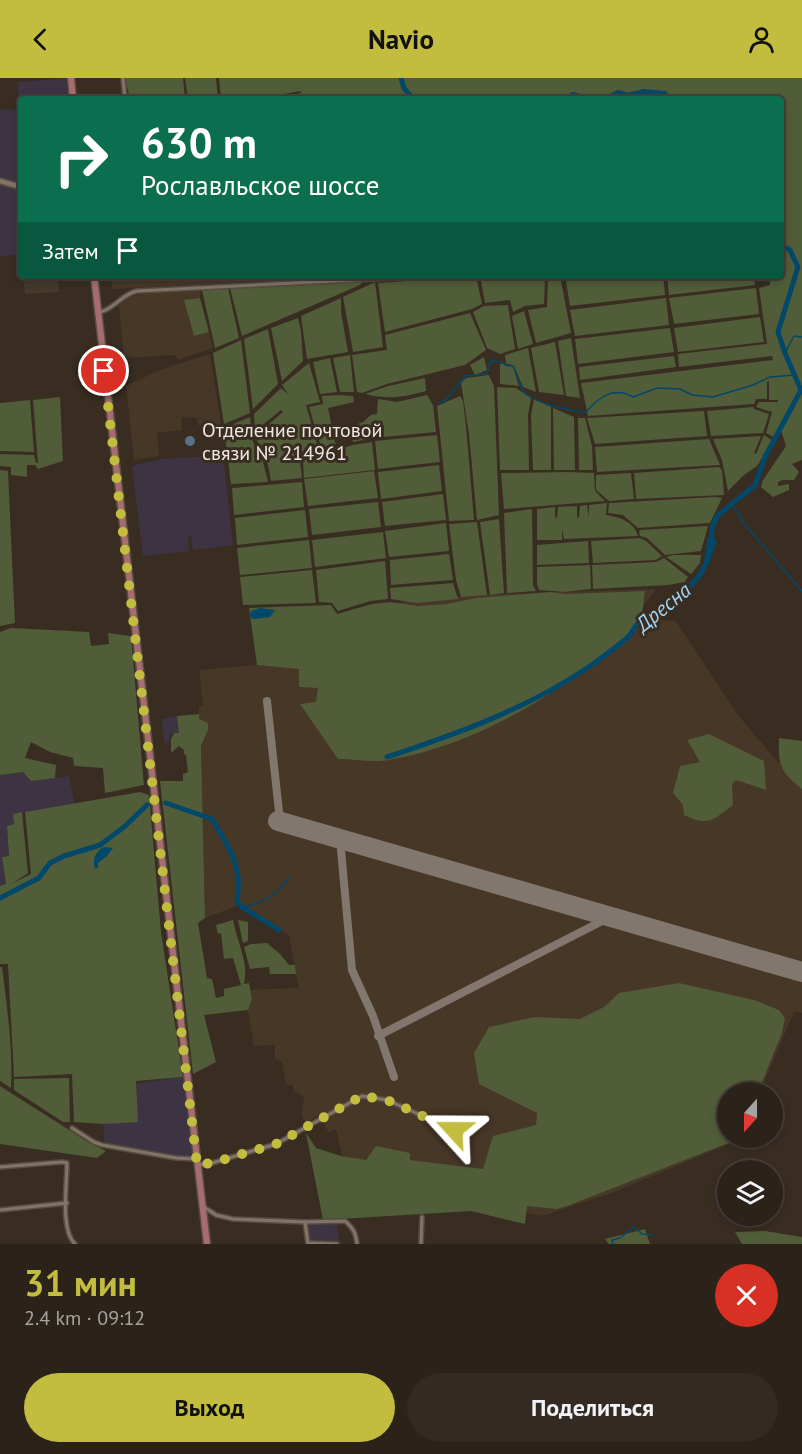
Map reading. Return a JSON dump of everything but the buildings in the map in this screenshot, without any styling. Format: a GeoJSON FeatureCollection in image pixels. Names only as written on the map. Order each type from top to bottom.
{"type":"FeatureCollection","features":[{"type":"Feature","properties":{"kind":"main road"},"geometry":{"type":"LineString","coordinates":[[71,78],[73,96]]}},
{"type":"Feature","properties":{"kind":"main road"},"geometry":{"type":"LineString","coordinates":[[94,279],[207,1244]]}},
{"type":"Feature","properties":{"kind":"street"},"geometry":{"type":"LineString","coordinates":[[123,78],[125,96]]}},
{"type":"Feature","properties":{"kind":"street"},"geometry":{"type":"LineString","coordinates":[[0,181],[18,186]]}},
{"type":"Feature","properties":{"kind":"street"},"geometry":{"type":"LineString","coordinates":[[98,312],[105,311],[126,294],[137,291],[372,279]]}},
{"type":"Feature","properties":{"kind":"street"},"geometry":{"type":"LineString","coordinates":[[72,1128],[102,1145],[212,1163],[276,1144],[362,1096],[387,1100],[454,1130]]}},
{"type":"Feature","properties":{"kind":"street"},"geometry":{"type":"LineString","coordinates":[[0,1167],[67,1163],[66,1228],[75,1244]]}},
{"type":"Feature","properties":{"kind":"street"},"geometry":{"type":"LineString","coordinates":[[0,1210],[67,1203]]}},
{"type":"Feature","properties":{"kind":"street"},"geometry":{"type":"LineString","coordinates":[[203,1206],[216,1215],[233,1219],[345,1221],[352,1227],[357,1244]]}},
{"type":"Feature","properties":{"kind":"street"},"geometry":{"type":"LineString","coordinates":[[421,1244],[422,1217]]}},
{"type":"Feature","properties":{"kind":"street"},"geometry":{"type":"LineString","coordinates":[[305,1222],[308,1243],[337,1244]]}},
{"type":"Feature","properties":{"kind":"shaded area"},"geometry":{"type":"Polygon","coordinates":[[[66,78],[69,96],[18,96],[18,82],[66,78]]]}},
{"type":"Feature","properties":{"kind":"shaded area"},"geometry":{"type":"Polygon","coordinates":[[[0,109],[18,110],[18,182],[0,177],[0,109]]]}},
{"type":"Feature","properties":{"kind":"shaded area"},"geometry":{"type":"Polygon","coordinates":[[[0,185],[18,189],[18,254],[0,257],[0,185]]]}},
{"type":"Feature","properties":{"kind":"shaded area"},"geometry":{"type":"Polygon","coordinates":[[[23,279],[58,279],[59,292],[25,294],[23,279]]]}},
{"type":"Feature","properties":{"kind":"shaded area"},"geometry":{"type":"Polygon","coordinates":[[[111,279],[317,279],[112,289],[111,279]]]}},
{"type":"Feature","properties":{"kind":"shaded area"},"geometry":{"type":"Polygon","coordinates":[[[200,290],[200,298],[185,300],[194,336],[209,332],[213,348],[178,360],[175,355],[124,358],[119,305],[129,297],[141,294],[200,290]]]}},
{"type":"Feature","properties":{"kind":"shaded area"},"geometry":{"type":"Polygon","coordinates":[[[210,354],[221,424],[199,426],[197,418],[181,417],[182,430],[157,433],[159,456],[134,460],[126,386],[162,369],[210,354]]]}},
{"type":"Feature","properties":{"kind":"shaded area"},"geometry":{"type":"Polygon","coordinates":[[[223,455],[233,545],[193,550],[191,536],[188,537],[189,551],[143,556],[132,466],[161,459],[223,455]]]}},
{"type":"Feature","properties":{"kind":"shaded area"},"geometry":{"type":"Polygon","coordinates":[[[656,589],[635,618],[676,621],[737,714],[778,762],[793,767],[802,776],[802,1013],[794,1012],[764,1082],[717,1082],[717,1148],[720,1148],[609,1194],[542,1216],[493,1206],[344,1164],[336,1129],[329,1133],[319,1115],[306,1122],[302,1116],[304,1097],[293,1090],[293,1085],[286,1085],[282,1062],[275,1059],[275,1045],[254,1046],[248,1010],[252,1000],[250,990],[299,988],[289,935],[239,905],[205,918],[201,746],[208,730],[199,719],[199,707],[203,706],[199,670],[274,664],[385,604],[470,595],[656,589]]]}},
{"type":"Feature","properties":{"kind":"shaded area"},"geometry":{"type":"Polygon","coordinates":[[[177,716],[179,734],[170,733],[169,743],[164,743],[162,719],[177,716]]]}},
{"type":"Feature","properties":{"kind":"shaded area"},"geometry":{"type":"Polygon","coordinates":[[[23,772],[31,781],[69,776],[75,805],[13,814],[14,824],[7,826],[9,856],[2,857],[6,885],[0,886],[0,775],[23,772]]]}},
{"type":"Feature","properties":{"kind":"shaded area"},"geometry":{"type":"Polygon","coordinates":[[[183,1077],[192,1155],[187,1160],[104,1146],[104,1124],[137,1121],[136,1084],[183,1077]]]}},
{"type":"Feature","properties":{"kind":"shaded area"},"geometry":{"type":"Polygon","coordinates":[[[305,1224],[337,1224],[339,1244],[307,1244],[305,1224]]]}},
{"type":"Feature","properties":{"kind":"green space"},"geometry":{"type":"Polygon","coordinates":[[[125,78],[183,78],[185,96],[129,96],[125,78]]]}},
{"type":"Feature","properties":{"kind":"green space"},"geometry":{"type":"Polygon","coordinates":[[[185,78],[216,78],[218,96],[188,96],[185,78]]]}},
{"type":"Feature","properties":{"kind":"green space"},"geometry":{"type":"Polygon","coordinates":[[[219,78],[802,78],[802,460],[792,464],[799,472],[794,480],[778,482],[778,486],[789,484],[789,490],[773,497],[761,487],[763,480],[786,446],[780,427],[774,437],[766,433],[772,412],[756,407],[759,402],[778,402],[778,400],[769,400],[769,381],[767,382],[767,399],[756,399],[754,404],[588,416],[581,383],[773,360],[772,356],[679,367],[678,354],[767,344],[759,288],[770,285],[769,279],[784,279],[784,96],[671,96],[644,89],[628,93],[618,90],[610,94],[586,96],[573,92],[566,96],[285,96],[301,93],[301,91],[272,96],[221,96],[219,78]]]}},
{"type":"Feature","properties":{"kind":"green space"},"geometry":{"type":"Polygon","coordinates":[[[477,279],[482,304],[472,309],[385,332],[378,283],[477,279]]]}},
{"type":"Feature","properties":{"kind":"green space"},"geometry":{"type":"Polygon","coordinates":[[[481,279],[545,279],[544,304],[525,306],[513,312],[510,300],[485,303],[481,279]]]}},
{"type":"Feature","properties":{"kind":"green space"},"geometry":{"type":"Polygon","coordinates":[[[548,279],[561,279],[571,333],[536,343],[528,310],[547,307],[548,279]]]}},
{"type":"Feature","properties":{"kind":"green space"},"geometry":{"type":"Polygon","coordinates":[[[663,279],[665,295],[570,306],[566,281],[663,279]]]}},
{"type":"Feature","properties":{"kind":"green space"},"geometry":{"type":"Polygon","coordinates":[[[667,279],[754,279],[755,285],[669,295],[667,279]]]}},
{"type":"Feature","properties":{"kind":"green space"},"geometry":{"type":"Polygon","coordinates":[[[362,282],[360,285],[242,336],[230,288],[362,282]]]}},
{"type":"Feature","properties":{"kind":"green space"},"geometry":{"type":"Polygon","coordinates":[[[375,282],[383,347],[353,352],[343,297],[375,282]]]}},
{"type":"Feature","properties":{"kind":"green space"},"geometry":{"type":"Polygon","coordinates":[[[228,288],[239,338],[215,348],[202,290],[228,288]]]}},
{"type":"Feature","properties":{"kind":"green space"},"geometry":{"type":"Polygon","coordinates":[[[756,288],[759,314],[674,324],[669,298],[756,288]]]}},
{"type":"Feature","properties":{"kind":"green space"},"geometry":{"type":"Polygon","coordinates":[[[200,298],[209,332],[194,336],[184,300],[200,298]]]}},
{"type":"Feature","properties":{"kind":"green space"},"geometry":{"type":"Polygon","coordinates":[[[341,298],[348,352],[307,359],[301,316],[341,298]]]}},
{"type":"Feature","properties":{"kind":"green space"},"geometry":{"type":"Polygon","coordinates":[[[666,298],[669,325],[575,336],[570,310],[666,298]]]}},
{"type":"Feature","properties":{"kind":"green space"},"geometry":{"type":"Polygon","coordinates":[[[508,305],[515,349],[500,354],[487,348],[473,312],[484,306],[508,305]]]}},
{"type":"Feature","properties":{"kind":"green space"},"geometry":{"type":"Polygon","coordinates":[[[524,311],[533,344],[518,349],[512,316],[524,311]]]}},
{"type":"Feature","properties":{"kind":"green space"},"geometry":{"type":"Polygon","coordinates":[[[470,313],[486,350],[465,365],[387,384],[362,393],[357,392],[352,355],[387,350],[385,335],[470,313]]]}},
{"type":"Feature","properties":{"kind":"green space"},"geometry":{"type":"Polygon","coordinates":[[[760,317],[764,342],[678,352],[674,328],[760,317]]]}},
{"type":"Feature","properties":{"kind":"green space"},"geometry":{"type":"Polygon","coordinates":[[[298,318],[303,361],[282,381],[271,328],[298,318]]]}},
{"type":"Feature","properties":{"kind":"green space"},"geometry":{"type":"Polygon","coordinates":[[[670,328],[674,352],[578,364],[575,339],[670,328]]]}},
{"type":"Feature","properties":{"kind":"green space"},"geometry":{"type":"Polygon","coordinates":[[[268,329],[278,384],[253,409],[244,339],[268,329]]]}},
{"type":"Feature","properties":{"kind":"green space"},"geometry":{"type":"Polygon","coordinates":[[[571,338],[580,398],[566,396],[558,341],[571,338]]]}},
{"type":"Feature","properties":{"kind":"green space"},"geometry":{"type":"Polygon","coordinates":[[[241,340],[250,413],[224,424],[213,353],[241,340]]]}},
{"type":"Feature","properties":{"kind":"green space"},"geometry":{"type":"Polygon","coordinates":[[[555,342],[564,395],[539,392],[531,348],[555,342]]]}},
{"type":"Feature","properties":{"kind":"green space"},"geometry":{"type":"Polygon","coordinates":[[[528,348],[536,392],[523,387],[514,366],[506,364],[505,355],[528,348]]]}},
{"type":"Feature","properties":{"kind":"green space"},"geometry":{"type":"Polygon","coordinates":[[[350,355],[354,392],[340,392],[333,358],[350,355]]]}},
{"type":"Feature","properties":{"kind":"green space"},"geometry":{"type":"Polygon","coordinates":[[[674,356],[676,367],[580,380],[579,367],[674,356]]]}},
{"type":"Feature","properties":{"kind":"green space"},"geometry":{"type":"Polygon","coordinates":[[[484,357],[487,370],[475,375],[470,365],[484,357]]]}},
{"type":"Feature","properties":{"kind":"green space"},"geometry":{"type":"Polygon","coordinates":[[[330,358],[337,392],[320,394],[313,362],[330,358]]]}},
{"type":"Feature","properties":{"kind":"green space"},"geometry":{"type":"Polygon","coordinates":[[[309,363],[320,402],[306,405],[319,451],[305,456],[300,461],[302,478],[271,481],[268,465],[259,449],[256,435],[283,412],[281,410],[255,431],[254,414],[281,388],[289,395],[282,385],[309,363]]]}},
{"type":"Feature","properties":{"kind":"green space"},"geometry":{"type":"Polygon","coordinates":[[[500,364],[513,367],[519,386],[500,384],[500,364]]]}},
{"type":"Feature","properties":{"kind":"green space"},"geometry":{"type":"Polygon","coordinates":[[[489,375],[494,386],[499,515],[477,520],[469,434],[461,383],[466,378],[489,375]]]}},
{"type":"Feature","properties":{"kind":"green space"},"geometry":{"type":"Polygon","coordinates":[[[425,378],[426,391],[389,397],[365,394],[388,386],[425,378]]]}},
{"type":"Feature","properties":{"kind":"green space"},"geometry":{"type":"Polygon","coordinates":[[[497,387],[516,388],[531,398],[528,415],[529,470],[500,470],[497,387]]]}},
{"type":"Feature","properties":{"kind":"green space"},"geometry":{"type":"Polygon","coordinates":[[[427,395],[433,405],[436,432],[353,442],[350,427],[377,414],[378,399],[397,402],[427,395]]]}},
{"type":"Feature","properties":{"kind":"green space"},"geometry":{"type":"Polygon","coordinates":[[[322,396],[353,396],[354,402],[328,408],[336,447],[322,450],[309,407],[323,404],[322,396]]]}},
{"type":"Feature","properties":{"kind":"green space"},"geometry":{"type":"Polygon","coordinates":[[[460,396],[463,401],[466,426],[474,520],[449,521],[437,406],[460,396]]]}},
{"type":"Feature","properties":{"kind":"green space"},"geometry":{"type":"Polygon","coordinates":[[[60,397],[63,461],[38,469],[35,465],[27,465],[27,477],[11,475],[11,467],[0,466],[0,454],[34,455],[38,463],[33,400],[60,397]]]}},
{"type":"Feature","properties":{"kind":"green space"},"geometry":{"type":"Polygon","coordinates":[[[534,399],[551,407],[551,470],[533,470],[531,415],[534,399]]]}},
{"type":"Feature","properties":{"kind":"green space"},"geometry":{"type":"Polygon","coordinates":[[[30,400],[34,452],[0,451],[0,403],[30,400]]]}},
{"type":"Feature","properties":{"kind":"green space"},"geometry":{"type":"Polygon","coordinates":[[[753,407],[769,414],[763,433],[711,436],[707,411],[753,407]]]}},
{"type":"Feature","properties":{"kind":"green space"},"geometry":{"type":"Polygon","coordinates":[[[553,408],[574,417],[575,470],[554,470],[553,408]]]}},
{"type":"Feature","properties":{"kind":"green space"},"geometry":{"type":"Polygon","coordinates":[[[704,411],[707,436],[595,444],[587,418],[704,411]]]}},
{"type":"Feature","properties":{"kind":"green space"},"geometry":{"type":"Polygon","coordinates":[[[250,417],[253,442],[263,462],[268,482],[231,484],[224,428],[250,417]]]}},
{"type":"Feature","properties":{"kind":"green space"},"geometry":{"type":"Polygon","coordinates":[[[578,418],[585,418],[592,446],[593,470],[579,470],[578,418]]]}},
{"type":"Feature","properties":{"kind":"green space"},"geometry":{"type":"Polygon","coordinates":[[[437,435],[440,462],[378,469],[375,441],[437,435]]]}},
{"type":"Feature","properties":{"kind":"green space"},"geometry":{"type":"Polygon","coordinates":[[[764,435],[773,441],[757,466],[728,491],[722,460],[713,439],[761,436],[754,453],[756,454],[764,435]]]}},
{"type":"Feature","properties":{"kind":"green space"},"geometry":{"type":"Polygon","coordinates":[[[709,439],[720,465],[597,472],[595,447],[709,439]]]}},
{"type":"Feature","properties":{"kind":"green space"},"geometry":{"type":"Polygon","coordinates":[[[372,442],[375,470],[304,478],[303,462],[307,459],[353,445],[372,442]]]}},
{"type":"Feature","properties":{"kind":"green space"},"geometry":{"type":"Polygon","coordinates":[[[439,465],[442,491],[381,499],[378,472],[439,465]]]}},
{"type":"Feature","properties":{"kind":"green space"},"geometry":{"type":"Polygon","coordinates":[[[719,467],[722,470],[724,495],[636,499],[634,473],[719,467]]]}},
{"type":"Feature","properties":{"kind":"green space"},"geometry":{"type":"Polygon","coordinates":[[[0,470],[8,471],[15,623],[0,626],[0,470]]]}},
{"type":"Feature","properties":{"kind":"green space"},"geometry":{"type":"Polygon","coordinates":[[[374,471],[378,498],[308,506],[304,479],[374,471]]]}},
{"type":"Feature","properties":{"kind":"green space"},"geometry":{"type":"Polygon","coordinates":[[[501,473],[594,473],[595,491],[605,501],[504,509],[501,473]]]}},
{"type":"Feature","properties":{"kind":"green space"},"geometry":{"type":"Polygon","coordinates":[[[631,473],[634,499],[609,501],[596,490],[596,475],[631,473]]]}},
{"type":"Feature","properties":{"kind":"green space"},"geometry":{"type":"Polygon","coordinates":[[[302,482],[304,507],[234,515],[232,488],[302,482]]]}},
{"type":"Feature","properties":{"kind":"green space"},"geometry":{"type":"Polygon","coordinates":[[[443,494],[446,520],[385,526],[382,502],[443,494]]]}},
{"type":"Feature","properties":{"kind":"green space"},"geometry":{"type":"Polygon","coordinates":[[[722,498],[710,523],[638,528],[623,515],[608,513],[609,503],[722,498]]]}},
{"type":"Feature","properties":{"kind":"green space"},"geometry":{"type":"Polygon","coordinates":[[[378,502],[381,527],[312,535],[309,509],[378,502]]]}},
{"type":"Feature","properties":{"kind":"green space"},"geometry":{"type":"Polygon","coordinates":[[[607,503],[606,515],[630,523],[638,536],[564,539],[562,529],[562,540],[537,540],[537,509],[555,507],[557,518],[558,507],[577,506],[577,517],[579,518],[580,506],[587,505],[589,517],[589,505],[607,503]]]}},
{"type":"Feature","properties":{"kind":"green space"},"geometry":{"type":"Polygon","coordinates":[[[532,509],[533,585],[536,591],[507,593],[504,513],[532,509]]]}},
{"type":"Feature","properties":{"kind":"green space"},"geometry":{"type":"Polygon","coordinates":[[[305,510],[308,537],[237,545],[235,518],[305,510]]]}},
{"type":"Feature","properties":{"kind":"green space"},"geometry":{"type":"Polygon","coordinates":[[[499,519],[504,593],[490,595],[480,522],[499,519]]]}},
{"type":"Feature","properties":{"kind":"green space"},"geometry":{"type":"Polygon","coordinates":[[[477,522],[487,595],[461,597],[456,580],[449,524],[477,522]]]}},
{"type":"Feature","properties":{"kind":"green space"},"geometry":{"type":"Polygon","coordinates":[[[446,523],[449,551],[389,557],[385,531],[446,523]]]}},
{"type":"Feature","properties":{"kind":"green space"},"geometry":{"type":"Polygon","coordinates":[[[708,526],[701,551],[665,555],[647,538],[640,536],[639,532],[640,530],[708,526]]]}},
{"type":"Feature","properties":{"kind":"green space"},"geometry":{"type":"Polygon","coordinates":[[[383,532],[386,558],[315,567],[312,540],[383,532]]]}},
{"type":"Feature","properties":{"kind":"green space"},"geometry":{"type":"Polygon","coordinates":[[[640,538],[662,556],[656,560],[593,563],[591,541],[640,538]]]}},
{"type":"Feature","properties":{"kind":"green space"},"geometry":{"type":"Polygon","coordinates":[[[309,540],[312,568],[240,575],[237,548],[309,540]]]}},
{"type":"Feature","properties":{"kind":"green space"},"geometry":{"type":"Polygon","coordinates":[[[588,541],[589,563],[537,565],[537,545],[588,541]]]}},
{"type":"Feature","properties":{"kind":"green space"},"geometry":{"type":"Polygon","coordinates":[[[449,554],[453,580],[391,585],[390,560],[449,554]]]}},
{"type":"Feature","properties":{"kind":"green space"},"geometry":{"type":"Polygon","coordinates":[[[701,555],[700,563],[691,574],[666,557],[701,555]]]}},
{"type":"Feature","properties":{"kind":"green space"},"geometry":{"type":"Polygon","coordinates":[[[664,558],[688,577],[685,582],[593,589],[592,565],[656,562],[664,558]]]}},
{"type":"Feature","properties":{"kind":"green space"},"geometry":{"type":"Polygon","coordinates":[[[385,561],[388,599],[370,601],[338,611],[332,603],[319,602],[316,570],[385,561]]]}},
{"type":"Feature","properties":{"kind":"green space"},"geometry":{"type":"Polygon","coordinates":[[[590,565],[591,589],[565,592],[539,590],[537,567],[590,565]]]}},
{"type":"Feature","properties":{"kind":"green space"},"geometry":{"type":"Polygon","coordinates":[[[312,570],[316,603],[243,605],[240,577],[312,570]]]}},
{"type":"Feature","properties":{"kind":"green space"},"geometry":{"type":"Polygon","coordinates":[[[453,583],[458,599],[417,603],[391,599],[390,588],[453,583]]]}},
{"type":"Feature","properties":{"kind":"green space"},"geometry":{"type":"Polygon","coordinates":[[[645,591],[641,623],[614,647],[555,690],[492,726],[459,740],[424,752],[377,761],[338,759],[300,704],[316,702],[318,688],[299,687],[299,669],[257,665],[249,608],[331,605],[337,614],[372,604],[390,602],[418,606],[447,604],[476,598],[550,592],[566,594],[645,591]]]}},
{"type":"Feature","properties":{"kind":"green space"},"geometry":{"type":"Polygon","coordinates":[[[11,628],[89,632],[91,646],[109,644],[108,633],[131,636],[144,785],[105,793],[103,768],[74,766],[73,758],[50,752],[31,742],[25,758],[56,765],[55,778],[31,781],[23,772],[0,775],[0,632],[11,628]]]}},
{"type":"Feature","properties":{"kind":"green space"},"geometry":{"type":"Polygon","coordinates":[[[199,714],[199,719],[208,723],[208,730],[201,746],[205,918],[198,923],[207,978],[212,979],[216,998],[224,996],[224,989],[241,985],[233,958],[224,959],[221,933],[218,934],[216,925],[233,920],[244,960],[244,984],[249,983],[252,999],[248,1010],[204,1015],[216,1062],[193,1074],[160,781],[183,781],[183,774],[188,772],[186,755],[179,746],[171,753],[171,739],[174,733],[179,733],[177,716],[199,714]]]}},
{"type":"Feature","properties":{"kind":"green space"},"geometry":{"type":"Polygon","coordinates":[[[709,734],[764,761],[766,790],[736,780],[732,784],[733,805],[715,818],[699,821],[684,815],[683,805],[673,793],[680,766],[700,762],[687,740],[709,734]]]}},
{"type":"Feature","properties":{"kind":"green space"},"geometry":{"type":"Polygon","coordinates":[[[779,738],[802,741],[802,789],[789,778],[782,767],[779,738]]]}},
{"type":"Feature","properties":{"kind":"green space"},"geometry":{"type":"Polygon","coordinates":[[[140,792],[149,795],[161,932],[183,1077],[136,1081],[138,1122],[104,1124],[74,1122],[72,1074],[14,1077],[8,964],[0,964],[0,886],[6,884],[2,857],[9,856],[7,826],[14,824],[13,814],[22,812],[28,873],[13,883],[31,874],[25,812],[140,792]]]}},
{"type":"Feature","properties":{"kind":"green space"},"geometry":{"type":"Polygon","coordinates":[[[238,920],[248,922],[248,941],[243,943],[238,920]]]}},
{"type":"Feature","properties":{"kind":"green space"},"geometry":{"type":"Polygon","coordinates":[[[267,943],[289,965],[295,965],[296,974],[270,974],[269,967],[250,969],[244,947],[267,943]]]}},
{"type":"Feature","properties":{"kind":"green space"},"geometry":{"type":"Polygon","coordinates":[[[0,967],[2,967],[9,1027],[11,1088],[0,1081],[0,967]]]}},
{"type":"Feature","properties":{"kind":"green space"},"geometry":{"type":"Polygon","coordinates":[[[679,983],[754,1000],[779,1010],[785,1018],[782,1033],[762,1082],[717,1082],[717,1147],[570,1205],[557,1209],[527,1206],[525,1224],[471,1211],[323,1220],[306,1133],[316,1148],[341,1156],[366,1160],[376,1146],[410,1153],[410,1160],[483,1169],[493,1136],[536,1125],[537,1113],[479,1084],[474,1053],[489,1027],[535,1017],[580,1019],[604,1007],[619,993],[679,983]]]}},
{"type":"Feature","properties":{"kind":"green space"},"geometry":{"type":"Polygon","coordinates":[[[69,1078],[70,1122],[63,1122],[14,1090],[14,1079],[69,1078]]]}},
{"type":"Feature","properties":{"kind":"green space"},"geometry":{"type":"Polygon","coordinates":[[[0,1086],[106,1151],[97,1158],[0,1144],[0,1086]]]}},
{"type":"Feature","properties":{"kind":"green space"},"geometry":{"type":"Polygon","coordinates":[[[645,1229],[650,1244],[609,1244],[605,1239],[645,1229]]]}},
{"type":"Feature","properties":{"kind":"green space"},"geometry":{"type":"Polygon","coordinates":[[[765,1231],[802,1237],[802,1244],[742,1244],[735,1232],[765,1231]]]}},
{"type":"Feature","properties":{"kind":"water"},"geometry":{"type":"Polygon","coordinates":[[[644,89],[666,91],[670,96],[586,96],[610,94],[618,90],[628,93],[644,89]]]}},
{"type":"Feature","properties":{"kind":"water"},"geometry":{"type":"Polygon","coordinates":[[[573,92],[586,96],[566,96],[573,92]]]}},
{"type":"Feature","properties":{"kind":"water"},"geometry":{"type":"Polygon","coordinates":[[[708,537],[717,540],[709,564],[704,561],[708,537]]]}},
{"type":"Feature","properties":{"kind":"water"},"geometry":{"type":"Polygon","coordinates":[[[260,608],[275,610],[270,617],[253,619],[250,616],[251,611],[260,608]]]}},
{"type":"Feature","properties":{"kind":"water"},"geometry":{"type":"Polygon","coordinates":[[[104,847],[113,848],[95,869],[95,856],[104,847]]]}},
{"type":"Feature","properties":{"kind":"waterway","name":"Дресна"},"geometry":{"type":"LineString","coordinates":[[401,78],[404,88],[411,96]]}},
{"type":"Feature","properties":{"kind":"waterway","name":"Дресна"},"geometry":{"type":"LineString","coordinates":[[711,545],[712,529],[717,516],[755,485],[765,457],[801,390],[778,332],[798,267],[790,250],[784,247]]}},
{"type":"Feature","properties":{"kind":"waterway"},"geometry":{"type":"LineString","coordinates":[[785,353],[794,336],[802,337]]}},
{"type":"Feature","properties":{"kind":"waterway"},"geometry":{"type":"LineString","coordinates":[[439,403],[446,400],[465,376],[487,374],[491,360],[513,366],[526,394],[549,405],[582,412]]}},
{"type":"Feature","properties":{"kind":"waterway"},"geometry":{"type":"LineString","coordinates":[[585,413],[601,398],[613,393],[633,397],[657,388],[680,389],[692,395],[713,397],[753,385],[770,377],[795,375]]}},
{"type":"Feature","properties":{"kind":"waterway"},"geometry":{"type":"LineString","coordinates":[[732,504],[745,525],[802,591]]}},
{"type":"Feature","properties":{"kind":"waterway","name":"Дресна"},"geometry":{"type":"LineString","coordinates":[[387,757],[492,719],[567,681],[609,652],[629,636],[639,623],[690,587],[704,569],[708,557]]}},
{"type":"Feature","properties":{"kind":"waterway"},"geometry":{"type":"LineString","coordinates":[[166,803],[212,819],[233,857],[238,877],[237,901],[242,907],[279,930]]}},
{"type":"Feature","properties":{"kind":"waterway"},"geometry":{"type":"LineString","coordinates":[[0,898],[39,878],[50,863],[64,856],[100,845],[124,827],[147,805]]}},
{"type":"Feature","properties":{"kind":"waterway"},"geometry":{"type":"LineString","coordinates":[[242,907],[269,897],[290,877]]}},
{"type":"Feature","properties":{"kind":"waterway"},"geometry":{"type":"LineString","coordinates":[[613,1244],[612,1240],[620,1238],[634,1227],[642,1234],[653,1235]]}},
{"type":"Feature","properties":{"kind":"taxiway"},"geometry":{"type":"LineString","coordinates":[[267,701],[280,821]]}},
{"type":"Feature","properties":{"kind":"taxiway"},"geometry":{"type":"LineString","coordinates":[[340,839],[352,970],[373,1016],[394,1077]]}},
{"type":"Feature","properties":{"kind":"taxiway"},"geometry":{"type":"LineString","coordinates":[[378,1036],[610,917]]}},
{"type":"Feature","properties":{"kind":"runway"},"geometry":{"type":"LineString","coordinates":[[278,821],[802,972]]}},
{"type":"Feature","properties":{"kind":"place","name":"Отделение почтовой связи № 214961"},"geometry":{"type":"Point","coordinates":[190,441]}},
{"type":"Feature","properties":{"kind":"route"},"geometry":{"type":"LineString","coordinates":[[104,371],[197,1165],[212,1163],[276,1144],[362,1096],[387,1100],[454,1130]]}}]}
